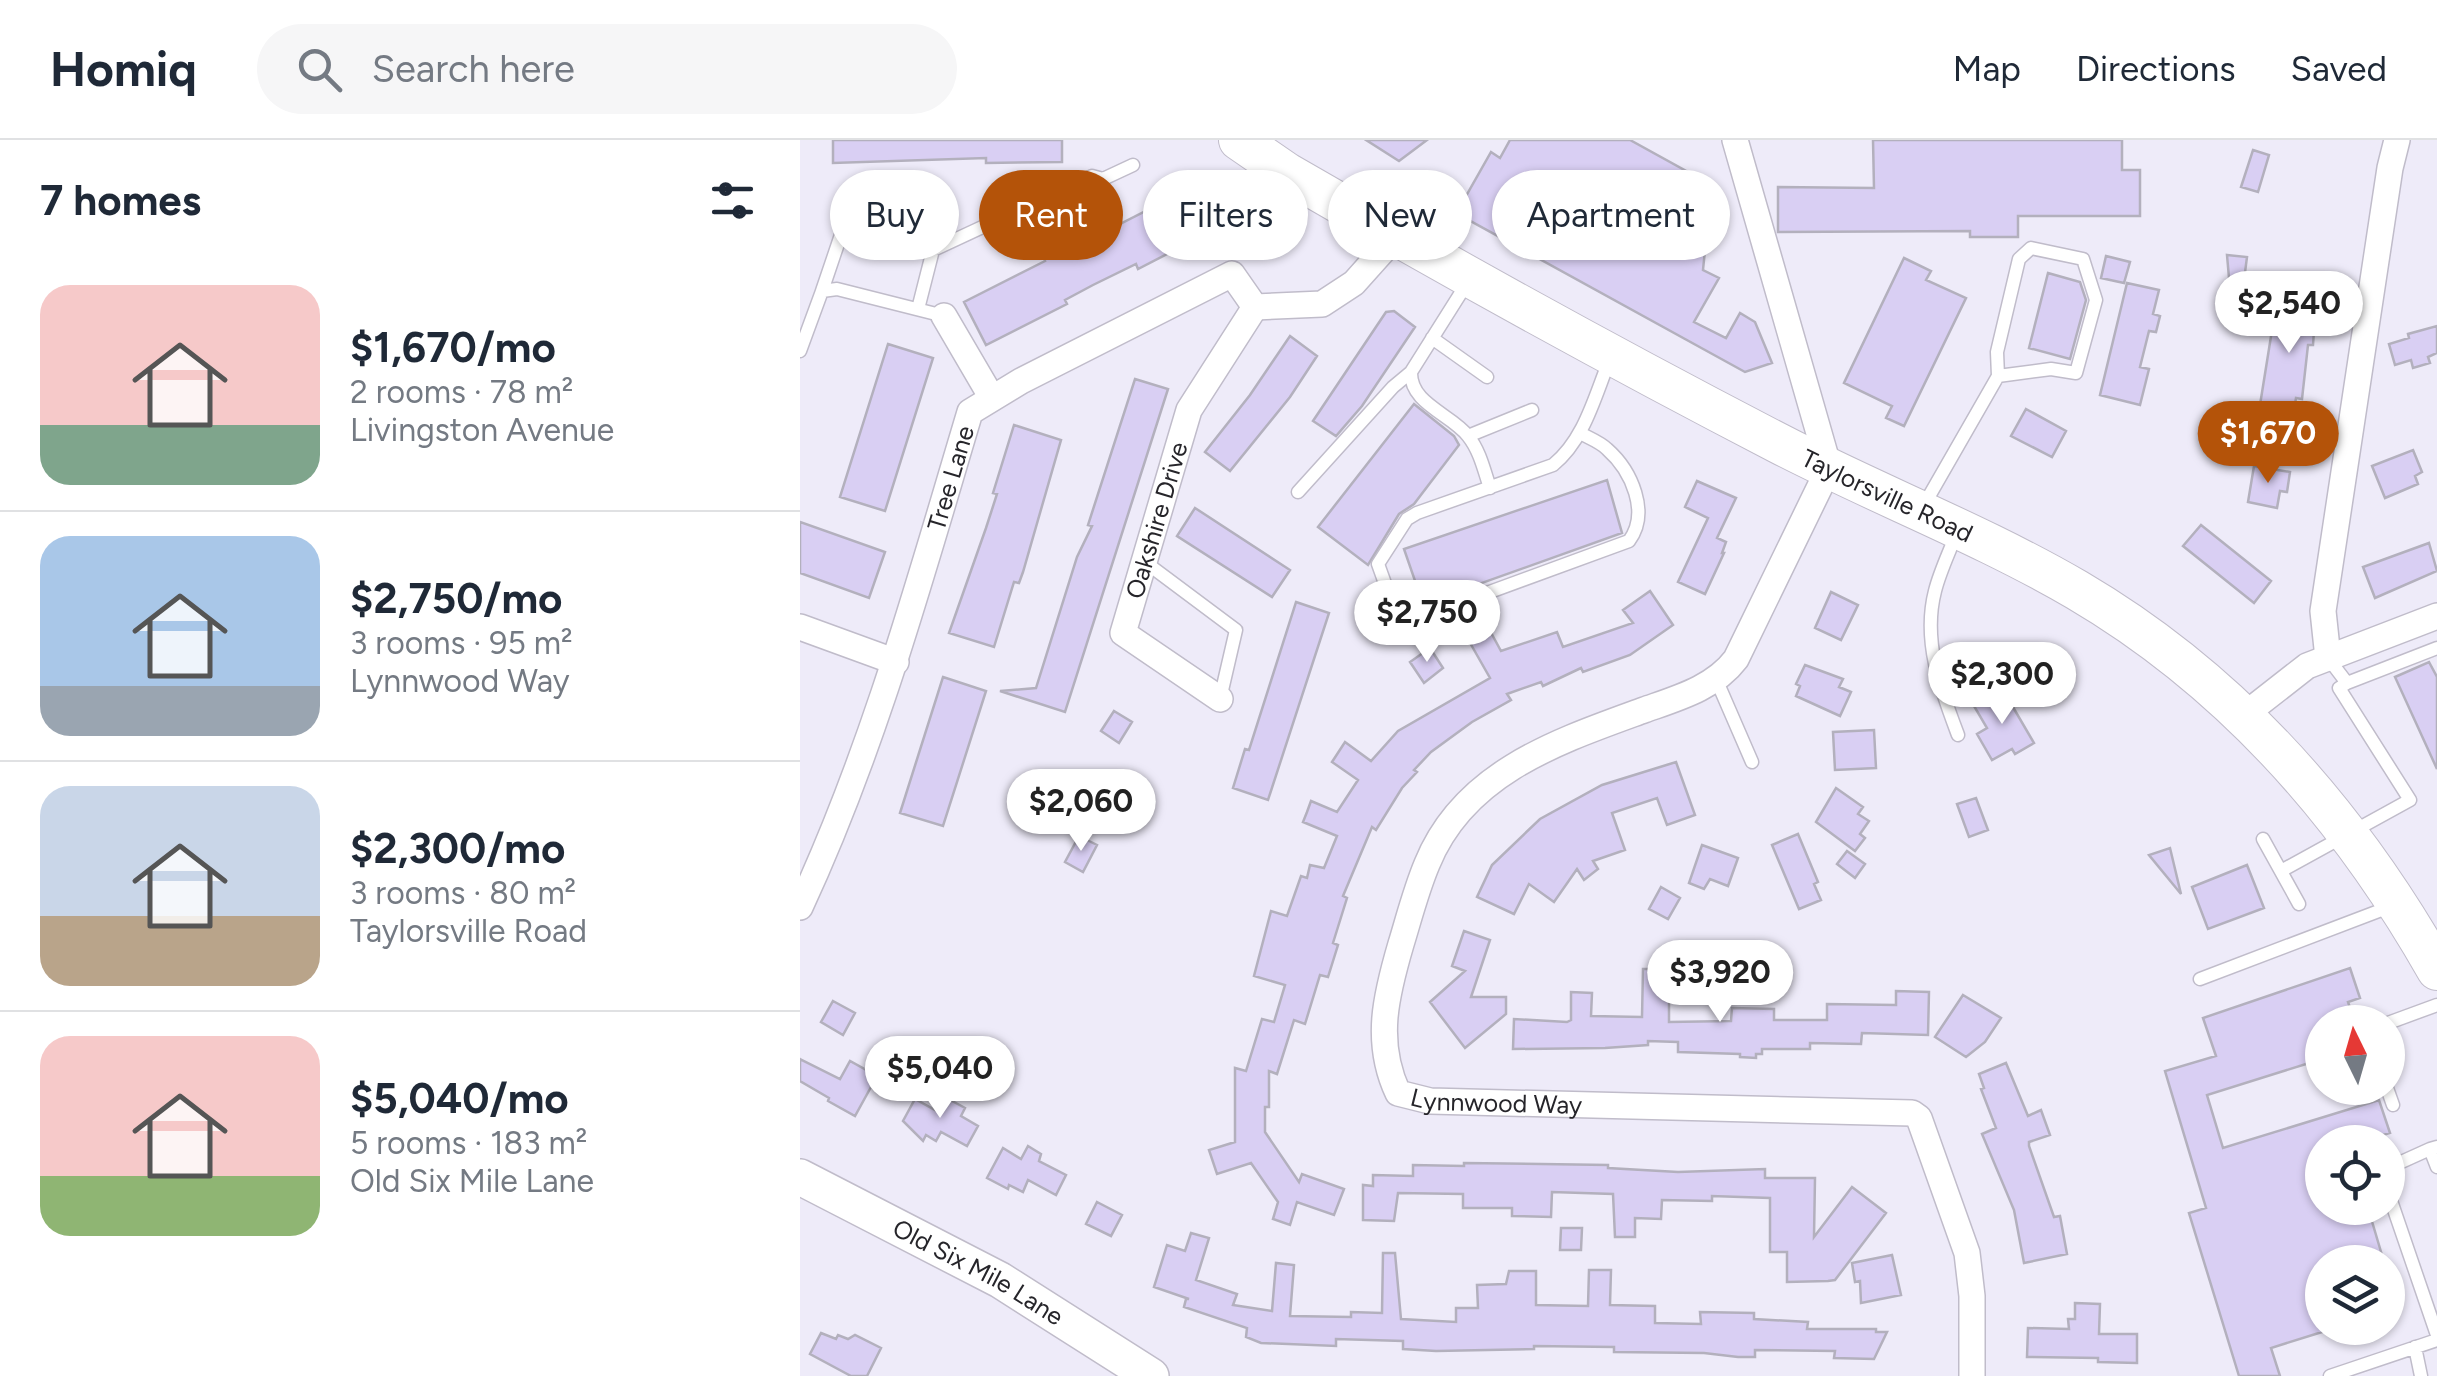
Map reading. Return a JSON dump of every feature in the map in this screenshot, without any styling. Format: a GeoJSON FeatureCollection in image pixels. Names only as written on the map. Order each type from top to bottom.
{"type":"FeatureCollection","features":[{"type":"Feature","properties":{"kind":"main road","name":"Taylorsville Road"},"geometry":{"type":"LineString","coordinates":[[1239,140],[1328,197]]}},
{"type":"Feature","properties":{"kind":"main road","name":"Taylorsville Road"},"geometry":{"type":"LineString","coordinates":[[1438,260],[1611,356],[2077,590],[2152,639],[2291,762],[2350,834],[2399,903],[2437,970]]}},
{"type":"Feature","properties":{"kind":"street"},"geometry":{"type":"LineString","coordinates":[[1735,140],[1829,468]]}},
{"type":"Feature","properties":{"kind":"street"},"geometry":{"type":"LineString","coordinates":[[2328,658],[2322,611],[2397,140]]}},
{"type":"Feature","properties":{"kind":"street"},"geometry":{"type":"LineString","coordinates":[[1255,306],[1322,304],[1354,284],[1375,260]]}},
{"type":"Feature","properties":{"kind":"street","name":"Tree Lane"},"geometry":{"type":"LineString","coordinates":[[800,907],[831,840],[896,662],[970,412],[1232,274],[1255,306]]}},
{"type":"Feature","properties":{"kind":"street","name":"Oakshire Drive"},"geometry":{"type":"LineString","coordinates":[[1220,699],[1123,633],[1189,410],[1255,306]]}},
{"type":"Feature","properties":{"kind":"street"},"geometry":{"type":"LineString","coordinates":[[944,316],[992,398]]}},
{"type":"Feature","properties":{"kind":"street","name":"Lynnwood Way"},"geometry":{"type":"LineString","coordinates":[[1829,468],[1736,659],[1725,674],[1691,693],[1554,742],[1529,755],[1483,788],[1455,818],[1427,864],[1386,997],[1383,1032],[1390,1077],[1398,1093],[1430,1101],[1912,1113],[1919,1118],[1967,1254],[1972,1296],[1972,1376]]}},
{"type":"Feature","properties":{"kind":"street"},"geometry":{"type":"LineString","coordinates":[[2243,716],[2307,666],[2435,621]]}},
{"type":"Feature","properties":{"kind":"street"},"geometry":{"type":"LineString","coordinates":[[800,627],[896,662]]}},
{"type":"Feature","properties":{"kind":"street","name":"Old Six Mile Lane"},"geometry":{"type":"LineString","coordinates":[[800,1177],[1000,1280],[1151,1376]]}},
{"type":"Feature","properties":{"kind":"lane"},"geometry":{"type":"LineString","coordinates":[[959,238],[1092,176],[1103,179],[1133,165]]}},
{"type":"Feature","properties":{"kind":"lane"},"geometry":{"type":"LineString","coordinates":[[1920,512],[1998,376],[1997,352],[2019,259],[2031,248],[2083,259],[2096,300],[2076,372],[2051,369],[1998,376]]}},
{"type":"Feature","properties":{"kind":"lane"},"geometry":{"type":"LineString","coordinates":[[800,351],[833,260]]}},
{"type":"Feature","properties":{"kind":"lane"},"geometry":{"type":"LineString","coordinates":[[918,309],[930,260]]}},
{"type":"Feature","properties":{"kind":"lane"},"geometry":{"type":"LineString","coordinates":[[1298,492],[1410,372],[1470,278]]}},
{"type":"Feature","properties":{"kind":"lane"},"geometry":{"type":"LineString","coordinates":[[822,291],[836,288],[944,316]]}},
{"type":"Feature","properties":{"kind":"lane"},"geometry":{"type":"LineString","coordinates":[[1432,338],[1486,378]]}},
{"type":"Feature","properties":{"kind":"lane"},"geometry":{"type":"LineString","coordinates":[[1580,433],[1605,446],[1638,500],[1638,529],[1629,541],[1416,620],[1396,614],[1378,564],[1408,519],[1553,464],[1568,452],[1580,433],[1611,356]]}},
{"type":"Feature","properties":{"kind":"lane"},"geometry":{"type":"LineString","coordinates":[[1410,372],[1416,394],[1468,436],[1490,488]]}},
{"type":"Feature","properties":{"kind":"lane"},"geometry":{"type":"LineString","coordinates":[[1468,436],[1532,410]]}},
{"type":"Feature","properties":{"kind":"lane"},"geometry":{"type":"LineString","coordinates":[[1958,530],[1934,592],[1932,626],[1934,668],[1958,736]]}},
{"type":"Feature","properties":{"kind":"lane"},"geometry":{"type":"LineString","coordinates":[[1146,562],[1236,630],[1220,699]]}},
{"type":"Feature","properties":{"kind":"lane"},"geometry":{"type":"LineString","coordinates":[[2281,871],[2410,800],[2339,688],[2437,648]]}},
{"type":"Feature","properties":{"kind":"lane"},"geometry":{"type":"LineString","coordinates":[[2328,658],[2348,683]]}},
{"type":"Feature","properties":{"kind":"lane"},"geometry":{"type":"LineString","coordinates":[[1716,679],[1752,762]]}},
{"type":"Feature","properties":{"kind":"lane"},"geometry":{"type":"LineString","coordinates":[[2263,840],[2299,904]]}},
{"type":"Feature","properties":{"kind":"lane"},"geometry":{"type":"LineString","coordinates":[[2200,980],[2399,903]]}},
{"type":"Feature","properties":{"kind":"lane"},"geometry":{"type":"LineString","coordinates":[[2405,1017],[2437,1005]]}},
{"type":"Feature","properties":{"kind":"lane"},"geometry":{"type":"LineString","coordinates":[[2405,1161],[2434,1148],[2437,1167]]}},
{"type":"Feature","properties":{"kind":"lane"},"geometry":{"type":"LineString","coordinates":[[2330,1376],[2437,1338],[2399,1225]]}},
{"type":"Feature","properties":{"kind":"lane"},"geometry":{"type":"LineString","coordinates":[[2416,1347],[2421,1376]]}},
{"type":"Feature","properties":{"kind":"building"},"geometry":{"type":"Polygon","coordinates":[[[833,140],[1062,140],[1062,162],[986,163],[986,158],[833,163],[833,140]]]}},
{"type":"Feature","properties":{"kind":"building"},"geometry":{"type":"Polygon","coordinates":[[[1366,140],[1427,140],[1399,161],[1366,140]]]}},
{"type":"Feature","properties":{"kind":"building"},"geometry":{"type":"Polygon","coordinates":[[[1510,140],[1630,140],[1684,170],[1492,170],[1492,233],[1472,222],[1472,185],[1491,152],[1500,158],[1510,140]]]}},
{"type":"Feature","properties":{"kind":"building"},"geometry":{"type":"Polygon","coordinates":[[[1873,140],[2122,140],[2122,170],[2140,170],[2140,216],[2018,216],[2018,237],[1970,237],[1970,231],[1778,232],[1778,187],[1874,188],[1873,140]]]}},
{"type":"Feature","properties":{"kind":"building"},"geometry":{"type":"Polygon","coordinates":[[[2253,150],[2269,155],[2258,192],[2241,187],[2253,150]]]}},
{"type":"Feature","properties":{"kind":"building"},"geometry":{"type":"Polygon","coordinates":[[[1143,212],[1143,260],[1155,260],[1138,269],[1136,264],[1093,285],[1065,300],[1067,304],[986,345],[964,302],[1044,260],[1123,260],[1123,222],[1143,212]]]}},
{"type":"Feature","properties":{"kind":"building"},"geometry":{"type":"Polygon","coordinates":[[[2227,255],[2247,257],[2244,280],[2229,278],[2227,255]]]}},
{"type":"Feature","properties":{"kind":"building"},"geometry":{"type":"Polygon","coordinates":[[[2106,256],[2130,262],[2124,283],[2101,278],[2106,256]]]}},
{"type":"Feature","properties":{"kind":"building"},"geometry":{"type":"Polygon","coordinates":[[[1904,258],[1931,271],[1926,280],[1966,298],[1904,426],[1886,418],[1892,406],[1844,383],[1904,258]]]}},
{"type":"Feature","properties":{"kind":"building"},"geometry":{"type":"Polygon","coordinates":[[[1541,260],[1704,260],[1703,270],[1719,278],[1694,322],[1726,338],[1740,313],[1755,322],[1772,363],[1745,372],[1541,260]]]}},
{"type":"Feature","properties":{"kind":"building"},"geometry":{"type":"Polygon","coordinates":[[[2048,273],[2080,282],[2086,300],[2070,359],[2029,348],[2048,273]]]}},
{"type":"Feature","properties":{"kind":"building"},"geometry":{"type":"Polygon","coordinates":[[[2127,283],[2159,290],[2153,314],[2160,316],[2156,332],[2149,331],[2140,367],[2149,369],[2140,405],[2100,395],[2127,283]]]}},
{"type":"Feature","properties":{"kind":"building"},"geometry":{"type":"Polygon","coordinates":[[[2285,297],[2316,302],[2313,345],[2308,345],[2302,399],[2296,398],[2294,410],[2288,409],[2288,414],[2260,405],[2273,324],[2281,325],[2285,297]]]}},
{"type":"Feature","properties":{"kind":"building"},"geometry":{"type":"Polygon","coordinates":[[[1394,311],[1415,327],[1362,406],[1336,436],[1313,421],[1386,312],[1394,311]]]}},
{"type":"Feature","properties":{"kind":"building"},"geometry":{"type":"Polygon","coordinates":[[[2437,326],[2437,353],[2428,357],[2430,363],[2413,368],[2411,360],[2395,365],[2389,344],[2437,326]]]}},
{"type":"Feature","properties":{"kind":"building"},"geometry":{"type":"Polygon","coordinates":[[[1290,336],[1317,356],[1290,397],[1230,471],[1205,452],[1290,336]]]}},
{"type":"Feature","properties":{"kind":"building"},"geometry":{"type":"Polygon","coordinates":[[[888,344],[933,358],[885,511],[840,497],[888,344]]]}},
{"type":"Feature","properties":{"kind":"building"},"geometry":{"type":"Polygon","coordinates":[[[1135,379],[1168,389],[1065,712],[1000,691],[1036,688],[1077,557],[1092,526],[1088,525],[1135,379]]]}},
{"type":"Feature","properties":{"kind":"building"},"geometry":{"type":"Polygon","coordinates":[[[1414,404],[1454,436],[1459,445],[1414,504],[1399,514],[1368,565],[1318,527],[1414,404]]]}},
{"type":"Feature","properties":{"kind":"building"},"geometry":{"type":"Polygon","coordinates":[[[2026,409],[2066,431],[2052,457],[2011,436],[2026,409]]]}},
{"type":"Feature","properties":{"kind":"building"},"geometry":{"type":"Polygon","coordinates":[[[1014,425],[1061,440],[1023,572],[1019,583],[1014,582],[994,647],[949,633],[997,494],[993,493],[1014,425]]]}},
{"type":"Feature","properties":{"kind":"building"},"geometry":{"type":"Polygon","coordinates":[[[2413,450],[2422,472],[2415,476],[2418,484],[2385,498],[2372,466],[2413,450]]]}},
{"type":"Feature","properties":{"kind":"building"},"geometry":{"type":"Polygon","coordinates":[[[2254,466],[2290,472],[2287,492],[2280,491],[2277,508],[2248,502],[2254,466]]]}},
{"type":"Feature","properties":{"kind":"building"},"geometry":{"type":"Polygon","coordinates":[[[1607,480],[1622,533],[1423,604],[1404,549],[1607,480]]]}},
{"type":"Feature","properties":{"kind":"building"},"geometry":{"type":"Polygon","coordinates":[[[1697,481],[1736,498],[1717,538],[1726,542],[1724,553],[1705,594],[1678,582],[1708,518],[1685,507],[1697,481]]]}},
{"type":"Feature","properties":{"kind":"building"},"geometry":{"type":"Polygon","coordinates":[[[1195,508],[1290,570],[1272,597],[1177,536],[1195,508]]]}},
{"type":"Feature","properties":{"kind":"building"},"geometry":{"type":"Polygon","coordinates":[[[800,522],[885,552],[869,598],[800,573],[800,522]]]}},
{"type":"Feature","properties":{"kind":"building"},"geometry":{"type":"Polygon","coordinates":[[[2201,525],[2271,581],[2254,603],[2183,546],[2201,525]]]}},
{"type":"Feature","properties":{"kind":"building"},"geometry":{"type":"Polygon","coordinates":[[[2429,543],[2437,571],[2375,598],[2363,567],[2429,543]]]}},
{"type":"Feature","properties":{"kind":"building"},"geometry":{"type":"Polygon","coordinates":[[[1650,591],[1673,625],[1630,655],[1583,672],[1581,668],[1543,686],[1541,682],[1507,694],[1511,700],[1431,752],[1414,770],[1417,772],[1402,788],[1376,830],[1372,827],[1343,896],[1347,898],[1333,943],[1338,945],[1328,977],[1320,975],[1305,1024],[1294,1020],[1277,1074],[1269,1071],[1269,1107],[1265,1107],[1265,1132],[1299,1182],[1302,1174],[1344,1189],[1334,1215],[1297,1202],[1290,1225],[1273,1219],[1278,1202],[1251,1163],[1217,1174],[1209,1150],[1235,1142],[1235,1068],[1246,1071],[1262,1019],[1274,1022],[1285,985],[1254,976],[1271,911],[1287,916],[1301,876],[1307,878],[1310,865],[1324,868],[1337,836],[1303,822],[1311,801],[1337,812],[1358,780],[1332,762],[1345,742],[1371,761],[1398,731],[1490,678],[1469,641],[1489,629],[1501,651],[1557,632],[1563,647],[1633,623],[1623,610],[1650,591]]]}},
{"type":"Feature","properties":{"kind":"building"},"geometry":{"type":"Polygon","coordinates":[[[1831,592],[1858,605],[1841,640],[1815,628],[1831,592]]]}},
{"type":"Feature","properties":{"kind":"building"},"geometry":{"type":"Polygon","coordinates":[[[1296,602],[1329,613],[1268,800],[1233,788],[1296,602]]]}},
{"type":"Feature","properties":{"kind":"building"},"geometry":{"type":"Polygon","coordinates":[[[1430,648],[1443,668],[1424,683],[1410,662],[1430,648]]]}},
{"type":"Feature","properties":{"kind":"building"},"geometry":{"type":"Polygon","coordinates":[[[2429,662],[2437,677],[2437,769],[2395,677],[2429,662]]]}},
{"type":"Feature","properties":{"kind":"building"},"geometry":{"type":"Polygon","coordinates":[[[1805,665],[1843,679],[1839,687],[1851,692],[1840,716],[1796,696],[1800,686],[1796,684],[1805,665]]]}},
{"type":"Feature","properties":{"kind":"building"},"geometry":{"type":"Polygon","coordinates":[[[943,677],[986,691],[943,826],[900,813],[943,677]]]}},
{"type":"Feature","properties":{"kind":"building"},"geometry":{"type":"Polygon","coordinates":[[[2003,690],[2034,743],[2015,754],[2012,749],[1992,760],[1977,734],[1987,728],[1974,706],[2003,690]]]}},
{"type":"Feature","properties":{"kind":"building"},"geometry":{"type":"Polygon","coordinates":[[[1114,711],[1132,722],[1119,743],[1101,731],[1114,711]]]}},
{"type":"Feature","properties":{"kind":"building"},"geometry":{"type":"Polygon","coordinates":[[[1874,730],[1876,768],[1835,770],[1833,732],[1874,730]]]}},
{"type":"Feature","properties":{"kind":"building"},"geometry":{"type":"Polygon","coordinates":[[[1676,762],[1695,815],[1667,825],[1657,798],[1612,813],[1625,850],[1593,861],[1598,869],[1584,880],[1577,869],[1554,902],[1529,884],[1514,914],[1477,897],[1492,865],[1540,819],[1602,785],[1676,762]]]}},
{"type":"Feature","properties":{"kind":"building"},"geometry":{"type":"Polygon","coordinates":[[[1836,788],[1863,807],[1858,814],[1869,821],[1860,834],[1865,838],[1855,851],[1816,822],[1836,788]]]}},
{"type":"Feature","properties":{"kind":"building"},"geometry":{"type":"Polygon","coordinates":[[[1976,798],[1988,830],[1969,837],[1957,804],[1976,798]]]}},
{"type":"Feature","properties":{"kind":"building"},"geometry":{"type":"Polygon","coordinates":[[[1798,834],[1818,882],[1814,884],[1821,900],[1799,909],[1772,845],[1798,834]]]}},
{"type":"Feature","properties":{"kind":"building"},"geometry":{"type":"Polygon","coordinates":[[[1079,836],[1097,845],[1083,872],[1065,862],[1079,836]]]}},
{"type":"Feature","properties":{"kind":"building"},"geometry":{"type":"Polygon","coordinates":[[[1702,845],[1738,858],[1728,886],[1710,879],[1704,889],[1689,883],[1702,845]]]}},
{"type":"Feature","properties":{"kind":"building"},"geometry":{"type":"Polygon","coordinates":[[[2170,848],[2181,894],[2149,855],[2170,848]]]}},
{"type":"Feature","properties":{"kind":"building"},"geometry":{"type":"Polygon","coordinates":[[[1847,851],[1865,864],[1855,878],[1837,864],[1847,851]]]}},
{"type":"Feature","properties":{"kind":"building"},"geometry":{"type":"Polygon","coordinates":[[[2247,865],[2264,908],[2208,929],[2192,887],[2247,865]]]}},
{"type":"Feature","properties":{"kind":"building"},"geometry":{"type":"Polygon","coordinates":[[[1661,887],[1680,898],[1668,919],[1649,909],[1661,887]]]}},
{"type":"Feature","properties":{"kind":"building"},"geometry":{"type":"Polygon","coordinates":[[[1464,931],[1490,940],[1471,997],[1506,997],[1506,1014],[1465,1048],[1430,1002],[1465,971],[1452,966],[1464,931]]]}},
{"type":"Feature","properties":{"kind":"building"},"geometry":{"type":"Polygon","coordinates":[[[2350,968],[2360,998],[2348,1002],[2349,1005],[2305,1005],[2305,1064],[2207,1095],[2223,1148],[2363,1105],[2381,1105],[2387,1125],[2305,1125],[2305,1225],[2373,1225],[2379,1245],[2305,1245],[2305,1337],[2271,1348],[2280,1376],[2239,1376],[2189,1213],[2206,1208],[2165,1071],[2216,1056],[2203,1018],[2350,968]]]}},
{"type":"Feature","properties":{"kind":"building"},"geometry":{"type":"Polygon","coordinates":[[[1643,969],[1669,969],[1669,1022],[1731,1021],[1732,1008],[1774,1009],[1774,1020],[1827,1020],[1827,1004],[1896,1005],[1896,991],[1929,992],[1928,1035],[1862,1033],[1861,1044],[1810,1043],[1810,1049],[1762,1049],[1756,1058],[1678,1052],[1678,1042],[1513,1049],[1514,1019],[1567,1022],[1571,1020],[1571,992],[1592,993],[1591,1016],[1642,1017],[1643,969]]]}},
{"type":"Feature","properties":{"kind":"building"},"geometry":{"type":"Polygon","coordinates":[[[1963,995],[2001,1018],[1985,1042],[1966,1057],[1935,1037],[1963,995]]]}},
{"type":"Feature","properties":{"kind":"building"},"geometry":{"type":"Polygon","coordinates":[[[833,1001],[855,1013],[843,1035],[821,1022],[833,1001]]]}},
{"type":"Feature","properties":{"kind":"building"},"geometry":{"type":"Polygon","coordinates":[[[800,1059],[840,1079],[850,1061],[877,1076],[855,1116],[800,1081],[800,1059]]]}},
{"type":"Feature","properties":{"kind":"building"},"geometry":{"type":"Polygon","coordinates":[[[2006,1063],[2028,1116],[2041,1110],[2050,1135],[2029,1142],[2029,1146],[2054,1217],[2060,1216],[2067,1254],[2024,1263],[2014,1210],[1982,1134],[1996,1128],[1979,1074],[2006,1063]]]}},
{"type":"Feature","properties":{"kind":"building"},"geometry":{"type":"Polygon","coordinates":[[[943,1096],[965,1108],[961,1116],[978,1126],[967,1146],[941,1132],[936,1141],[926,1135],[923,1141],[903,1121],[915,1099],[935,1110],[943,1096]]]}},
{"type":"Feature","properties":{"kind":"building"},"geometry":{"type":"Polygon","coordinates":[[[1028,1146],[1041,1154],[1039,1161],[1066,1175],[1056,1195],[1028,1180],[1023,1192],[987,1178],[1003,1148],[1021,1159],[1028,1146]]]}},
{"type":"Feature","properties":{"kind":"building"},"geometry":{"type":"Polygon","coordinates":[[[1413,1165],[1608,1165],[1678,1172],[1765,1169],[1765,1178],[1815,1178],[1814,1237],[1852,1187],[1886,1213],[1835,1280],[1787,1282],[1787,1252],[1770,1252],[1770,1198],[1712,1196],[1712,1201],[1662,1200],[1661,1219],[1635,1218],[1635,1237],[1615,1237],[1613,1194],[1552,1192],[1551,1217],[1512,1216],[1512,1208],[1463,1208],[1463,1194],[1398,1193],[1394,1221],[1363,1220],[1363,1185],[1373,1186],[1373,1175],[1413,1176],[1413,1165]]]}},
{"type":"Feature","properties":{"kind":"building"},"geometry":{"type":"Polygon","coordinates":[[[1097,1202],[1122,1215],[1111,1236],[1086,1224],[1097,1202]]]}},
{"type":"Feature","properties":{"kind":"building"},"geometry":{"type":"Polygon","coordinates":[[[1561,1228],[1582,1228],[1581,1250],[1560,1250],[1561,1228]]]}},
{"type":"Feature","properties":{"kind":"building"},"geometry":{"type":"Polygon","coordinates":[[[1191,1233],[1209,1238],[1196,1280],[1237,1294],[1233,1305],[1272,1311],[1276,1263],[1294,1265],[1290,1316],[1382,1313],[1383,1253],[1395,1253],[1401,1319],[1456,1322],[1456,1308],[1478,1308],[1477,1285],[1506,1284],[1509,1271],[1536,1271],[1536,1305],[1588,1306],[1589,1270],[1611,1270],[1610,1305],[1655,1306],[1655,1323],[1701,1324],[1700,1312],[1754,1313],[1754,1319],[1808,1322],[1807,1329],[1887,1332],[1874,1359],[1834,1358],[1835,1351],[1755,1350],[1755,1357],[1738,1357],[1614,1352],[1614,1347],[1436,1351],[1403,1349],[1403,1341],[1336,1339],[1336,1346],[1261,1343],[1246,1337],[1247,1328],[1184,1307],[1189,1299],[1154,1287],[1167,1245],[1185,1251],[1191,1233]]]}},
{"type":"Feature","properties":{"kind":"building"},"geometry":{"type":"Polygon","coordinates":[[[1892,1255],[1901,1295],[1861,1303],[1860,1281],[1855,1282],[1852,1263],[1892,1255]]]}},
{"type":"Feature","properties":{"kind":"building"},"geometry":{"type":"Polygon","coordinates":[[[2075,1303],[2100,1304],[2099,1334],[2137,1334],[2137,1363],[2027,1357],[2028,1328],[2069,1329],[2068,1319],[2075,1319],[2075,1303]]]}},
{"type":"Feature","properties":{"kind":"building"},"geometry":{"type":"Polygon","coordinates":[[[821,1333],[836,1339],[838,1335],[848,1339],[855,1335],[881,1348],[867,1376],[851,1376],[810,1354],[821,1333]]]}}]}
